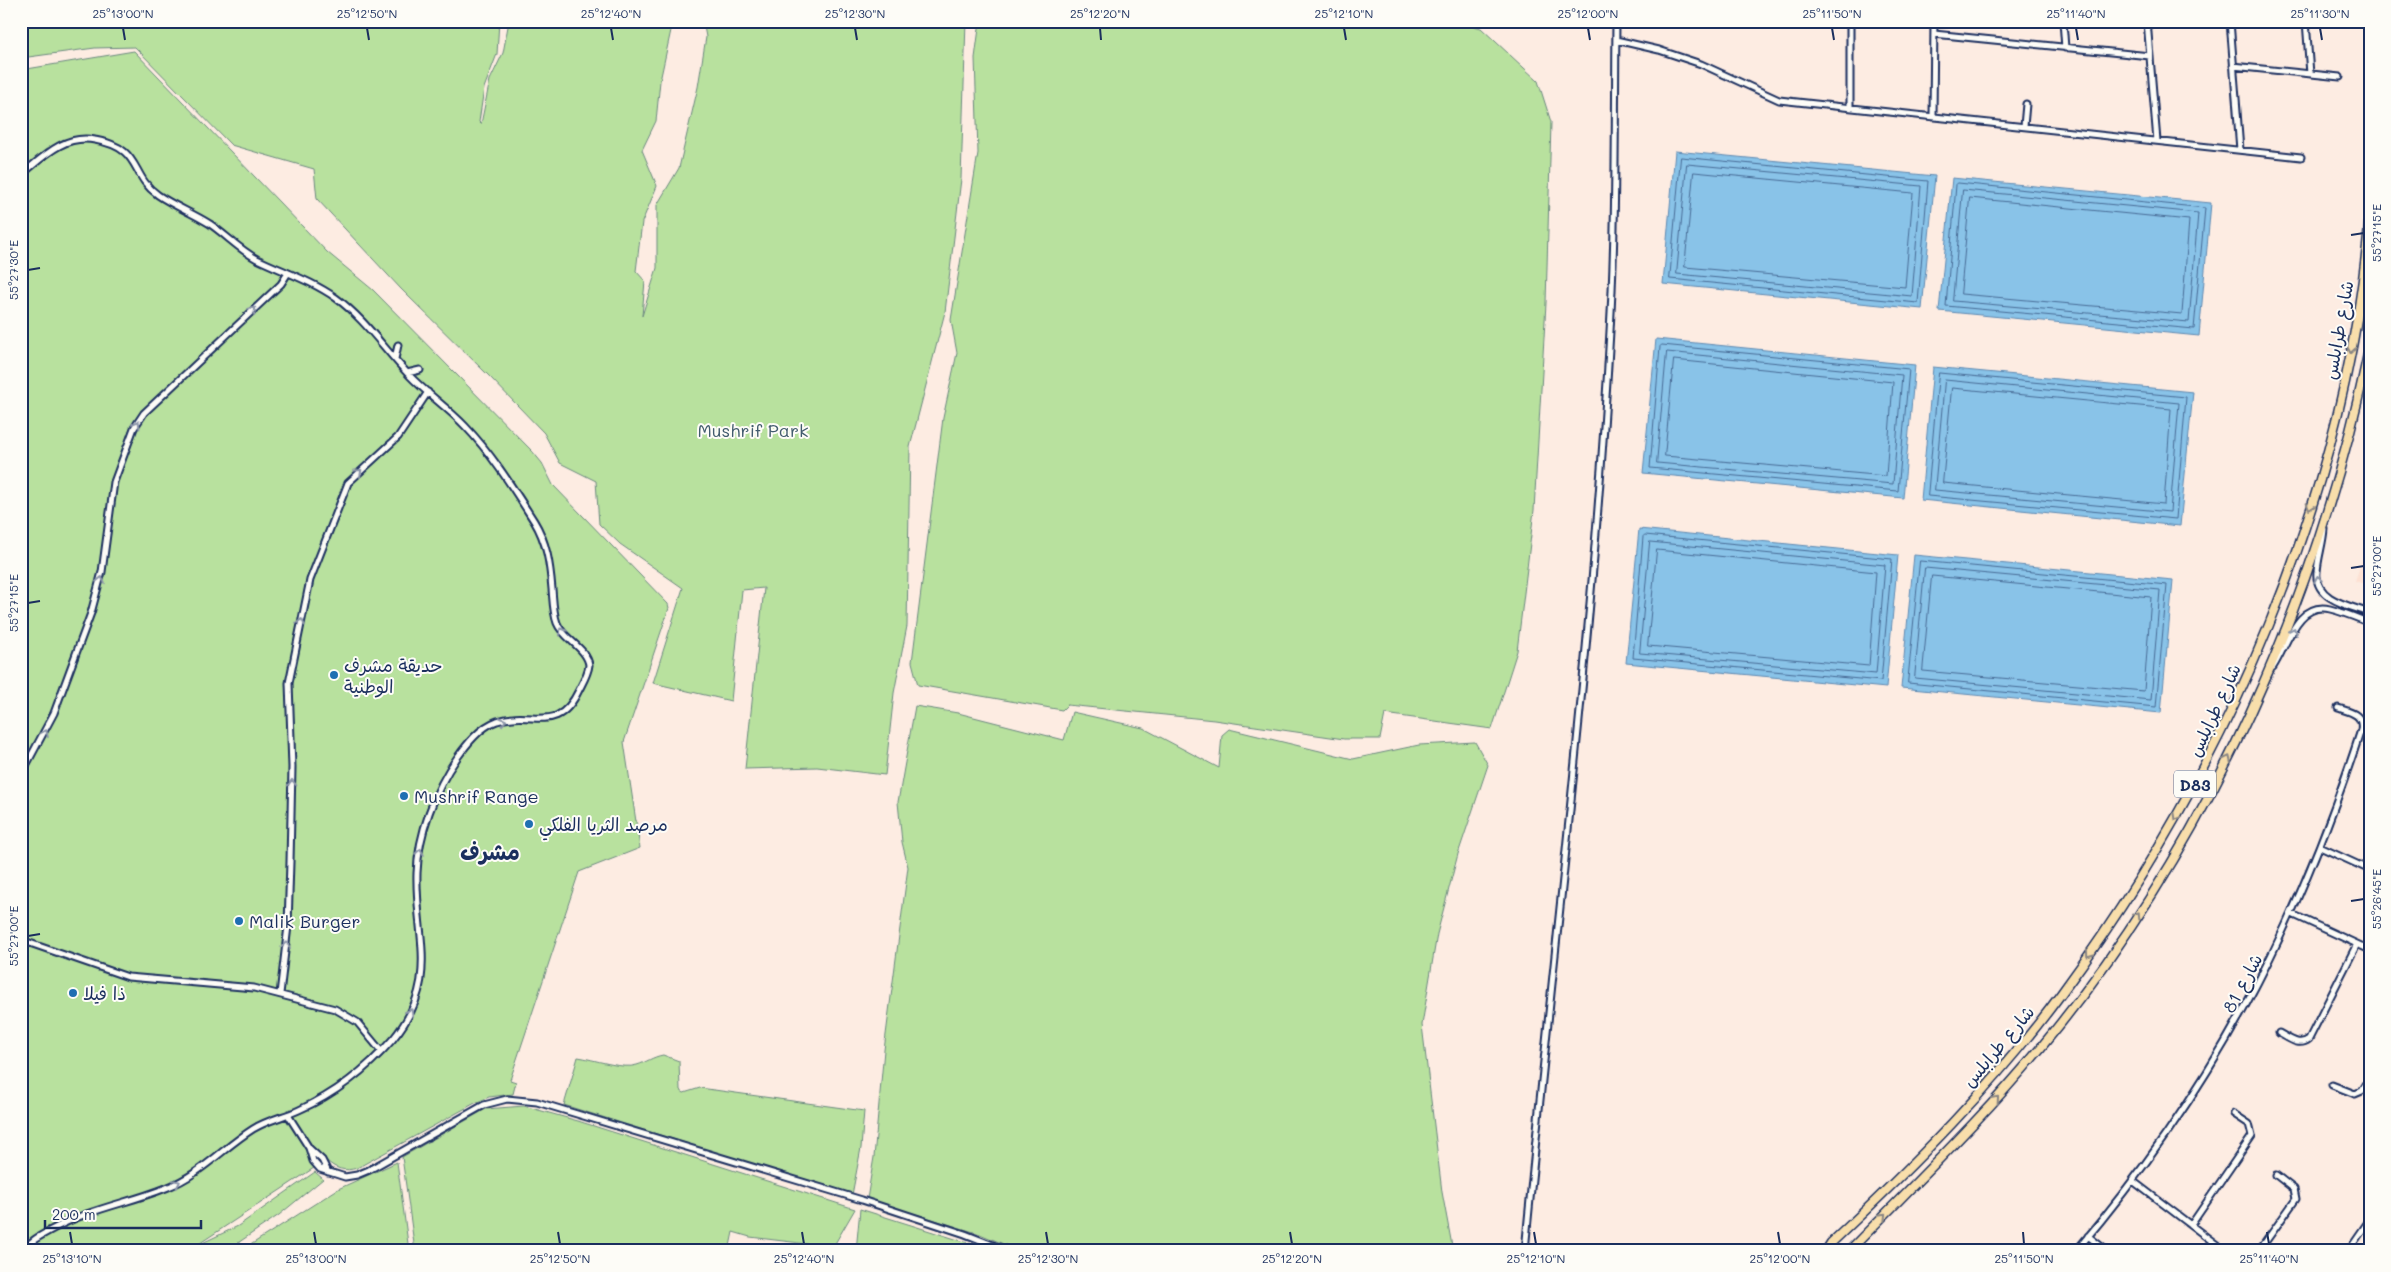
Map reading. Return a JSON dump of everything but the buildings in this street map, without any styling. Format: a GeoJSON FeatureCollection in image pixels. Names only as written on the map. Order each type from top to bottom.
{"type":"FeatureCollection","features":[{"type":"Feature","properties":{"kind":"highway"},"geometry":{"type":"LineString","coordinates":[[2369,21],[2370,41]]}},
{"type":"Feature","properties":{"kind":"highway","name":"شارع طرابلس"},"geometry":{"type":"LineString","coordinates":[[1826,1251],[1831,1243],[1978,1094],[2061,995],[2112,922],[2163,841],[2200,776],[2258,651],[2296,550],[2322,470],[2350,355],[2361,292],[2370,216]]}},
{"type":"Feature","properties":{"kind":"highway","name":"شارع طرابلس"},"geometry":{"type":"LineString","coordinates":[[1849,1251],[1993,1104],[2044,1044],[2088,987],[2177,852],[2225,765],[2268,673],[2324,523],[2341,470],[2370,345]]}},
{"type":"Feature","properties":{"kind":"highway"},"geometry":{"type":"LineString","coordinates":[[1818,1251],[1831,1243]]}},
{"type":"Feature","properties":{"kind":"street"},"geometry":{"type":"LineString","coordinates":[[1525,1251],[1582,697],[1602,460],[1612,284],[1616,21]]}},
{"type":"Feature","properties":{"kind":"street"},"geometry":{"type":"LineString","coordinates":[[1850,21],[1850,108]]}},
{"type":"Feature","properties":{"kind":"street"},"geometry":{"type":"LineString","coordinates":[[1933,117],[1934,21]]}},
{"type":"Feature","properties":{"kind":"street"},"geometry":{"type":"LineString","coordinates":[[2063,21],[2065,48]]}},
{"type":"Feature","properties":{"kind":"street"},"geometry":{"type":"LineString","coordinates":[[2147,21],[2157,141]]}},
{"type":"Feature","properties":{"kind":"street"},"geometry":{"type":"LineString","coordinates":[[2230,21],[2240,150]]}},
{"type":"Feature","properties":{"kind":"street"},"geometry":{"type":"LineString","coordinates":[[2306,21],[2310,74]]}},
{"type":"Feature","properties":{"kind":"street"},"geometry":{"type":"LineString","coordinates":[[1934,34],[2150,56]]}},
{"type":"Feature","properties":{"kind":"street"},"geometry":{"type":"LineString","coordinates":[[1616,40],[1659,50],[1701,64],[1742,81],[1775,98],[1850,108],[2301,157]]}},
{"type":"Feature","properties":{"kind":"street"},"geometry":{"type":"LineString","coordinates":[[2234,66],[2340,77]]}},
{"type":"Feature","properties":{"kind":"street"},"geometry":{"type":"LineString","coordinates":[[2024,126],[2026,104]]}},
{"type":"Feature","properties":{"kind":"street"},"geometry":{"type":"LineString","coordinates":[[21,174],[50,151],[70,141],[92,139],[110,143],[129,155],[146,183],[157,194],[204,220],[252,256],[320,289],[346,306],[407,373],[457,418],[484,448],[535,522],[548,553],[556,621],[564,635],[587,657],[589,665],[573,703],[566,712],[552,717],[505,719],[491,724],[479,733],[464,749],[447,775],[424,832],[419,856],[417,887],[424,951],[419,988],[406,1020],[381,1051],[338,1089],[288,1115],[251,1130],[196,1172],[177,1183],[80,1215],[35,1239],[22,1251]]}},
{"type":"Feature","properties":{"kind":"street"},"geometry":{"type":"LineString","coordinates":[[21,775],[54,713],[95,603],[102,572],[114,482],[136,424],[144,413],[281,284],[288,273]]}},
{"type":"Feature","properties":{"kind":"street"},"geometry":{"type":"LineString","coordinates":[[395,359],[398,345]]}},
{"type":"Feature","properties":{"kind":"street"},"geometry":{"type":"LineString","coordinates":[[407,373],[420,370]]}},
{"type":"Feature","properties":{"kind":"street"},"geometry":{"type":"LineString","coordinates":[[280,994],[288,932],[291,847],[292,767],[289,683],[310,580],[348,483],[398,437],[428,392]]}},
{"type":"Feature","properties":{"kind":"street"},"geometry":{"type":"LineString","coordinates":[[2324,523],[2322,545],[2316,573],[2319,586],[2328,597],[2370,614]]}},
{"type":"Feature","properties":{"kind":"street"},"geometry":{"type":"LineString","coordinates":[[2268,673],[2282,652],[2297,622],[2308,611],[2315,608],[2331,609],[2370,623]]}},
{"type":"Feature","properties":{"kind":"street","name":"شارع 81"},"geometry":{"type":"LineString","coordinates":[[2076,1251],[2133,1181],[2179,1118],[2221,1052],[2258,984],[2292,914],[2320,847],[2362,726],[2356,714],[2338,708]]}},
{"type":"Feature","properties":{"kind":"street"},"geometry":{"type":"LineString","coordinates":[[2320,847],[2370,870]]}},
{"type":"Feature","properties":{"kind":"street"},"geometry":{"type":"LineString","coordinates":[[2292,914],[2370,950]]}},
{"type":"Feature","properties":{"kind":"street"},"geometry":{"type":"LineString","coordinates":[[21,940],[128,977],[241,987],[280,994],[335,1009],[350,1016],[362,1027],[381,1051]]}},
{"type":"Feature","properties":{"kind":"street"},"geometry":{"type":"LineString","coordinates":[[2280,1034],[2297,1042],[2304,1042],[2309,1039],[2357,944]]}},
{"type":"Feature","properties":{"kind":"street"},"geometry":{"type":"LineString","coordinates":[[2332,1085],[2355,1094],[2362,1091],[2370,1078]]}},
{"type":"Feature","properties":{"kind":"street"},"geometry":{"type":"LineString","coordinates":[[288,1115],[309,1148],[315,1164],[328,1172],[345,1177],[361,1174],[477,1108],[499,1100],[526,1100],[570,1110],[862,1200],[965,1234],[1008,1251]]}},
{"type":"Feature","properties":{"kind":"street"},"geometry":{"type":"LineString","coordinates":[[2191,1225],[2250,1139],[2252,1132],[2249,1124],[2234,1114]]}},
{"type":"Feature","properties":{"kind":"street"},"geometry":{"type":"LineString","coordinates":[[2260,1251],[2296,1199],[2294,1189],[2276,1176]]}},
{"type":"Feature","properties":{"kind":"street"},"geometry":{"type":"LineString","coordinates":[[2133,1181],[2225,1251]]}},
{"type":"Feature","properties":{"kind":"street"},"geometry":{"type":"LineString","coordinates":[[2348,1251],[2370,1219]]}},
{"type":"Feature","properties":{"kind":"street"},"geometry":{"type":"LineString","coordinates":[[2088,1236],[2107,1251]]}},
{"type":"Feature","properties":{"kind":"shaded area"},"geometry":{"type":"Polygon","coordinates":[[[2370,538],[2370,586],[2355,581],[2370,538]]]}},
{"type":"Feature","properties":{"kind":"green space","name":"Mushrif Park"},"geometry":{"type":"Polygon","coordinates":[[[21,21],[499,21],[497,54],[484,88],[479,122],[481,124],[490,80],[503,53],[509,21],[673,21],[660,81],[656,121],[642,150],[657,186],[642,222],[636,271],[645,281],[642,316],[657,268],[657,205],[679,168],[698,87],[706,37],[703,21],[966,21],[961,179],[945,312],[910,447],[907,626],[894,693],[885,775],[817,767],[745,769],[764,588],[742,590],[731,701],[653,683],[683,588],[620,544],[599,524],[596,481],[560,463],[544,433],[401,289],[317,199],[314,169],[231,145],[135,47],[95,48],[21,58],[21,21]]]}},
{"type":"Feature","properties":{"kind":"green space"},"geometry":{"type":"Polygon","coordinates":[[[980,21],[1457,21],[1481,28],[1538,81],[1551,122],[1546,303],[1534,510],[1517,651],[1492,729],[1385,714],[1380,739],[1344,739],[1214,720],[1067,705],[1062,710],[918,685],[912,662],[943,418],[957,353],[951,320],[978,153],[975,58],[980,21]]]}},
{"type":"Feature","properties":{"kind":"green space","name":"حديقة مشرف الوطنية"},"geometry":{"type":"Polygon","coordinates":[[[134,51],[327,252],[373,290],[532,451],[542,463],[553,485],[668,604],[669,608],[624,742],[640,848],[579,872],[510,1080],[516,1082],[513,1094],[489,1097],[475,1103],[357,1168],[340,1169],[326,1160],[194,1247],[238,1226],[315,1172],[323,1179],[279,1215],[226,1251],[21,1251],[21,70],[134,51]]]}},
{"type":"Feature","properties":{"kind":"green space"},"geometry":{"type":"Polygon","coordinates":[[[915,706],[958,713],[1064,740],[1072,712],[1143,728],[1219,768],[1222,735],[1229,729],[1353,759],[1419,745],[1475,742],[1488,765],[1458,854],[1437,934],[1422,1025],[1442,1192],[1453,1251],[1020,1251],[980,1234],[867,1199],[874,1157],[884,1050],[908,867],[902,842],[898,802],[915,706]]]}},
{"type":"Feature","properties":{"kind":"green space"},"geometry":{"type":"Polygon","coordinates":[[[663,1055],[679,1061],[680,1090],[684,1093],[700,1088],[864,1111],[861,1148],[852,1195],[564,1105],[578,1057],[616,1065],[631,1066],[663,1055]]]}},
{"type":"Feature","properties":{"kind":"green space"},"geometry":{"type":"Polygon","coordinates":[[[524,1106],[578,1121],[855,1209],[833,1247],[750,1237],[733,1232],[729,1251],[415,1251],[402,1157],[486,1109],[524,1106]]]}},
{"type":"Feature","properties":{"kind":"green space"},"geometry":{"type":"Polygon","coordinates":[[[397,1162],[409,1251],[241,1251],[338,1189],[397,1162]]]}},
{"type":"Feature","properties":{"kind":"green space"},"geometry":{"type":"Polygon","coordinates":[[[860,1209],[984,1248],[990,1251],[856,1251],[860,1209]]]}},
{"type":"Feature","properties":{"kind":"water"},"geometry":{"type":"Polygon","coordinates":[[[1675,151],[1935,176],[1922,309],[1663,284],[1675,151]]]}},
{"type":"Feature","properties":{"kind":"water"},"geometry":{"type":"Polygon","coordinates":[[[1952,178],[2211,203],[2199,336],[1939,311],[1952,178]]]}},
{"type":"Feature","properties":{"kind":"water"},"geometry":{"type":"Polygon","coordinates":[[[1656,339],[1915,365],[1903,498],[1643,473],[1656,339]]]}},
{"type":"Feature","properties":{"kind":"water"},"geometry":{"type":"Polygon","coordinates":[[[1933,367],[2193,392],[2180,526],[1921,500],[1933,367]]]}},
{"type":"Feature","properties":{"kind":"water"},"geometry":{"type":"Polygon","coordinates":[[[1639,529],[1898,555],[1886,688],[1626,663],[1639,529]]]}},
{"type":"Feature","properties":{"kind":"water"},"geometry":{"type":"Polygon","coordinates":[[[1914,555],[2173,580],[2161,713],[1901,688],[1914,555]]]}},
{"type":"Feature","properties":{"kind":"place","name":"حديقة مشرف الوطنية"},"geometry":{"type":"Point","coordinates":[334,675]}},
{"type":"Feature","properties":{"kind":"place","name":"Mushrif Range"},"geometry":{"type":"Point","coordinates":[404,796]}},
{"type":"Feature","properties":{"kind":"place","name":"مرصد الثريا الفلكي"},"geometry":{"type":"Point","coordinates":[529,824]}},
{"type":"Feature","properties":{"kind":"place","name":"Malik Burger"},"geometry":{"type":"Point","coordinates":[239,921]}},
{"type":"Feature","properties":{"kind":"place","name":"ذا فيلا"},"geometry":{"type":"Point","coordinates":[73,993]}},
{"type":"Feature","properties":{"kind":"district","name":"مشرف"},"geometry":{"type":"Point","coordinates":[490,851]}}]}
